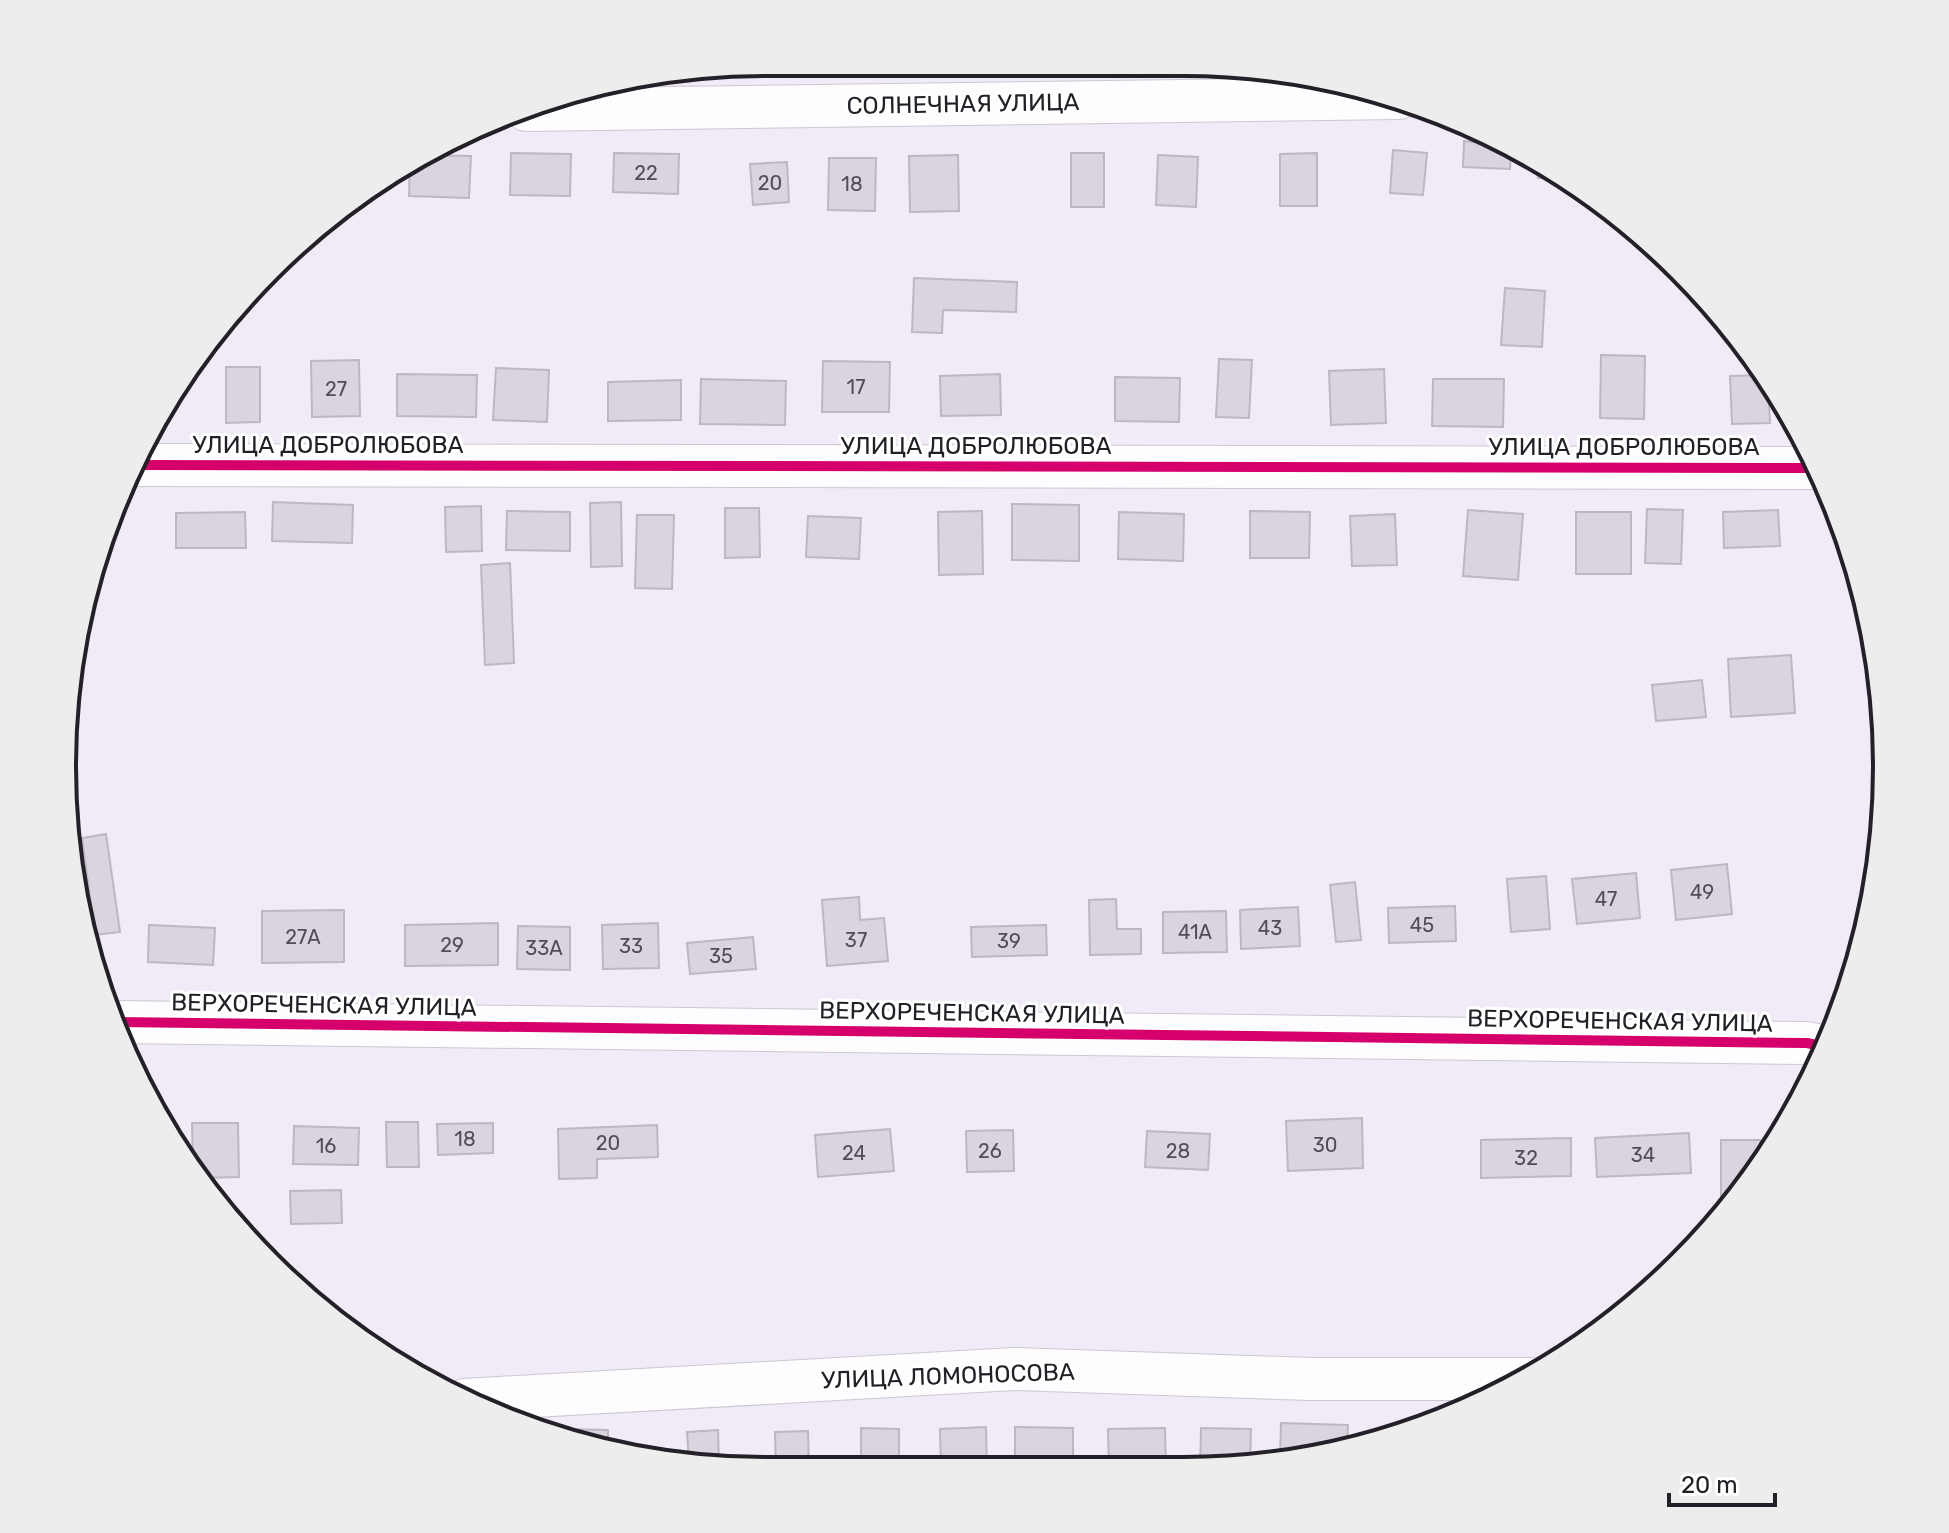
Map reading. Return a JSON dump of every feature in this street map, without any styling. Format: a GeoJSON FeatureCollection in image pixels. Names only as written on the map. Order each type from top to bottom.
{"type":"FeatureCollection","features":[{"type":"Feature","properties":{"kind":"street","name":"СОЛНЕЧНАЯ УЛИЦА"},"geometry":{"type":"LineString","coordinates":[[556,110],[1355,99]]}},
{"type":"Feature","properties":{"kind":"street","name":"УЛИЦА ДОБРОЛЮБОВА"},"geometry":{"type":"LineString","coordinates":[[145,465],[1805,468]]}},
{"type":"Feature","properties":{"kind":"street","name":"ВЕРХОРЕЧЕНСКАЯ УЛИЦА"},"geometry":{"type":"LineString","coordinates":[[126,1022],[1814,1044]]}},
{"type":"Feature","properties":{"kind":"street","name":"УЛИЦА ЛОМОНОСОВА"},"geometry":{"type":"LineString","coordinates":[[490,1399],[1014,1369],[1311,1379],[1501,1379]]}},
{"type":"Feature","properties":{"kind":"building"},"geometry":{"type":"Polygon","coordinates":[[[1464,141],[1478,142],[1510,159],[1510,169],[1463,167],[1464,141]]]}},
{"type":"Feature","properties":{"kind":"building"},"geometry":{"type":"Polygon","coordinates":[[[1393,150],[1427,153],[1423,195],[1390,193],[1393,150]]]}},
{"type":"Feature","properties":{"kind":"building"},"geometry":{"type":"Polygon","coordinates":[[[511,153],[571,154],[570,196],[510,195],[511,153]]]}},
{"type":"Feature","properties":{"kind":"building"},"geometry":{"type":"Polygon","coordinates":[[[614,153],[679,154],[678,194],[613,192],[614,153]]]}},
{"type":"Feature","properties":{"kind":"building"},"geometry":{"type":"Polygon","coordinates":[[[1071,153],[1104,153],[1104,207],[1071,207],[1071,153]]]}},
{"type":"Feature","properties":{"kind":"building"},"geometry":{"type":"Polygon","coordinates":[[[1317,153],[1317,206],[1280,206],[1280,154],[1317,153]]]}},
{"type":"Feature","properties":{"kind":"building"},"geometry":{"type":"Polygon","coordinates":[[[958,155],[959,211],[910,212],[909,156],[958,155]]]}},
{"type":"Feature","properties":{"kind":"building"},"geometry":{"type":"Polygon","coordinates":[[[1158,155],[1198,157],[1196,207],[1156,205],[1158,155]]]}},
{"type":"Feature","properties":{"kind":"building"},"geometry":{"type":"Polygon","coordinates":[[[446,156],[471,156],[469,198],[409,196],[410,176],[446,156]]]}},
{"type":"Feature","properties":{"kind":"building"},"geometry":{"type":"Polygon","coordinates":[[[829,158],[876,158],[875,211],[828,210],[829,158]]]}},
{"type":"Feature","properties":{"kind":"building"},"geometry":{"type":"Polygon","coordinates":[[[787,162],[789,202],[753,205],[750,164],[787,162]]]}},
{"type":"Feature","properties":{"kind":"building"},"geometry":{"type":"Polygon","coordinates":[[[914,278],[1017,282],[1016,312],[943,310],[942,333],[912,332],[914,278]]]}},
{"type":"Feature","properties":{"kind":"building"},"geometry":{"type":"Polygon","coordinates":[[[1505,288],[1545,291],[1542,347],[1501,345],[1505,288]]]}},
{"type":"Feature","properties":{"kind":"building"},"geometry":{"type":"Polygon","coordinates":[[[1601,355],[1645,356],[1644,419],[1600,418],[1601,355]]]}},
{"type":"Feature","properties":{"kind":"building"},"geometry":{"type":"Polygon","coordinates":[[[1219,359],[1252,360],[1249,418],[1216,417],[1219,359]]]}},
{"type":"Feature","properties":{"kind":"building"},"geometry":{"type":"Polygon","coordinates":[[[359,360],[360,416],[312,417],[311,361],[359,360]]]}},
{"type":"Feature","properties":{"kind":"building"},"geometry":{"type":"Polygon","coordinates":[[[823,361],[890,362],[889,412],[822,412],[823,361]]]}},
{"type":"Feature","properties":{"kind":"building"},"geometry":{"type":"Polygon","coordinates":[[[226,367],[260,367],[260,422],[226,423],[226,367]]]}},
{"type":"Feature","properties":{"kind":"building"},"geometry":{"type":"Polygon","coordinates":[[[496,368],[549,370],[547,422],[493,420],[496,368]]]}},
{"type":"Feature","properties":{"kind":"building"},"geometry":{"type":"Polygon","coordinates":[[[1384,369],[1386,423],[1331,425],[1329,371],[1384,369]]]}},
{"type":"Feature","properties":{"kind":"building"},"geometry":{"type":"Polygon","coordinates":[[[397,374],[477,375],[476,417],[397,416],[397,374]]]}},
{"type":"Feature","properties":{"kind":"building"},"geometry":{"type":"Polygon","coordinates":[[[1000,374],[1001,415],[941,416],[940,376],[1000,374]]]}},
{"type":"Feature","properties":{"kind":"building"},"geometry":{"type":"Polygon","coordinates":[[[1751,375],[1769,403],[1770,423],[1732,424],[1730,376],[1751,375]]]}},
{"type":"Feature","properties":{"kind":"building"},"geometry":{"type":"Polygon","coordinates":[[[1115,377],[1180,378],[1179,422],[1115,421],[1115,377]]]}},
{"type":"Feature","properties":{"kind":"building"},"geometry":{"type":"Polygon","coordinates":[[[701,379],[786,381],[785,425],[700,424],[701,379]]]}},
{"type":"Feature","properties":{"kind":"building"},"geometry":{"type":"Polygon","coordinates":[[[1433,379],[1504,379],[1503,427],[1432,426],[1433,379]]]}},
{"type":"Feature","properties":{"kind":"building"},"geometry":{"type":"Polygon","coordinates":[[[681,380],[681,420],[608,421],[608,382],[681,380]]]}},
{"type":"Feature","properties":{"kind":"building"},"geometry":{"type":"Polygon","coordinates":[[[273,502],[353,505],[352,543],[272,541],[273,502]]]}},
{"type":"Feature","properties":{"kind":"building"},"geometry":{"type":"Polygon","coordinates":[[[621,502],[622,566],[591,567],[590,503],[621,502]]]}},
{"type":"Feature","properties":{"kind":"building"},"geometry":{"type":"Polygon","coordinates":[[[1012,504],[1079,505],[1079,561],[1012,560],[1012,504]]]}},
{"type":"Feature","properties":{"kind":"building"},"geometry":{"type":"Polygon","coordinates":[[[481,506],[482,551],[446,552],[445,507],[481,506]]]}},
{"type":"Feature","properties":{"kind":"building"},"geometry":{"type":"Polygon","coordinates":[[[725,508],[759,508],[760,557],[725,558],[725,508]]]}},
{"type":"Feature","properties":{"kind":"building"},"geometry":{"type":"Polygon","coordinates":[[[1647,509],[1683,510],[1681,564],[1645,563],[1647,509]]]}},
{"type":"Feature","properties":{"kind":"building"},"geometry":{"type":"Polygon","coordinates":[[[1468,510],[1523,514],[1518,580],[1463,576],[1468,510]]]}},
{"type":"Feature","properties":{"kind":"building"},"geometry":{"type":"Polygon","coordinates":[[[1778,510],[1780,546],[1724,548],[1723,512],[1778,510]]]}},
{"type":"Feature","properties":{"kind":"building"},"geometry":{"type":"Polygon","coordinates":[[[507,511],[570,512],[570,551],[506,550],[507,511]]]}},
{"type":"Feature","properties":{"kind":"building"},"geometry":{"type":"Polygon","coordinates":[[[982,511],[983,574],[939,575],[938,512],[982,511]]]}},
{"type":"Feature","properties":{"kind":"building"},"geometry":{"type":"Polygon","coordinates":[[[1250,511],[1310,512],[1309,558],[1250,558],[1250,511]]]}},
{"type":"Feature","properties":{"kind":"building"},"geometry":{"type":"Polygon","coordinates":[[[245,512],[246,548],[176,548],[176,513],[245,512]]]}},
{"type":"Feature","properties":{"kind":"building"},"geometry":{"type":"Polygon","coordinates":[[[1119,512],[1184,514],[1183,561],[1118,559],[1119,512]]]}},
{"type":"Feature","properties":{"kind":"building"},"geometry":{"type":"Polygon","coordinates":[[[1576,512],[1631,512],[1631,574],[1576,574],[1576,512]]]}},
{"type":"Feature","properties":{"kind":"building"},"geometry":{"type":"Polygon","coordinates":[[[1395,514],[1397,565],[1352,566],[1350,516],[1395,514]]]}},
{"type":"Feature","properties":{"kind":"building"},"geometry":{"type":"Polygon","coordinates":[[[637,515],[674,515],[672,589],[635,588],[637,515]]]}},
{"type":"Feature","properties":{"kind":"building"},"geometry":{"type":"Polygon","coordinates":[[[808,516],[861,518],[859,559],[806,557],[808,516]]]}},
{"type":"Feature","properties":{"kind":"building"},"geometry":{"type":"Polygon","coordinates":[[[510,563],[514,663],[485,665],[481,565],[510,563]]]}},
{"type":"Feature","properties":{"kind":"building"},"geometry":{"type":"Polygon","coordinates":[[[1791,655],[1795,713],[1731,717],[1728,659],[1791,655]]]}},
{"type":"Feature","properties":{"kind":"building"},"geometry":{"type":"Polygon","coordinates":[[[1702,680],[1706,717],[1656,721],[1652,685],[1702,680]]]}},
{"type":"Feature","properties":{"kind":"building"},"geometry":{"type":"Polygon","coordinates":[[[106,834],[120,932],[97,935],[82,838],[106,834]]]}},
{"type":"Feature","properties":{"kind":"building"},"geometry":{"type":"Polygon","coordinates":[[[1727,864],[1732,914],[1676,920],[1671,870],[1727,864]]]}},
{"type":"Feature","properties":{"kind":"building"},"geometry":{"type":"Polygon","coordinates":[[[1636,873],[1640,918],[1577,924],[1572,879],[1636,873]]]}},
{"type":"Feature","properties":{"kind":"building"},"geometry":{"type":"Polygon","coordinates":[[[1546,876],[1550,929],[1511,932],[1507,879],[1546,876]]]}},
{"type":"Feature","properties":{"kind":"building"},"geometry":{"type":"Polygon","coordinates":[[[1355,882],[1361,940],[1336,942],[1330,885],[1355,882]]]}},
{"type":"Feature","properties":{"kind":"building"},"geometry":{"type":"Polygon","coordinates":[[[859,897],[860,920],[884,918],[888,961],[827,966],[822,900],[859,897]]]}},
{"type":"Feature","properties":{"kind":"building"},"geometry":{"type":"Polygon","coordinates":[[[1116,899],[1117,929],[1141,929],[1141,954],[1090,955],[1089,900],[1116,899]]]}},
{"type":"Feature","properties":{"kind":"building"},"geometry":{"type":"Polygon","coordinates":[[[1455,906],[1456,941],[1389,943],[1388,908],[1455,906]]]}},
{"type":"Feature","properties":{"kind":"building"},"geometry":{"type":"Polygon","coordinates":[[[1298,907],[1300,946],[1241,949],[1240,910],[1298,907]]]}},
{"type":"Feature","properties":{"kind":"building"},"geometry":{"type":"Polygon","coordinates":[[[344,910],[344,962],[262,963],[262,911],[344,910]]]}},
{"type":"Feature","properties":{"kind":"building"},"geometry":{"type":"Polygon","coordinates":[[[1226,911],[1227,952],[1163,953],[1163,912],[1226,911]]]}},
{"type":"Feature","properties":{"kind":"building"},"geometry":{"type":"Polygon","coordinates":[[[498,923],[498,965],[405,966],[405,925],[498,923]]]}},
{"type":"Feature","properties":{"kind":"building"},"geometry":{"type":"Polygon","coordinates":[[[658,923],[659,968],[603,969],[602,925],[658,923]]]}},
{"type":"Feature","properties":{"kind":"building"},"geometry":{"type":"Polygon","coordinates":[[[149,925],[215,928],[213,965],[148,962],[149,925]]]}},
{"type":"Feature","properties":{"kind":"building"},"geometry":{"type":"Polygon","coordinates":[[[1046,925],[1047,955],[972,957],[971,927],[1046,925]]]}},
{"type":"Feature","properties":{"kind":"building"},"geometry":{"type":"Polygon","coordinates":[[[518,926],[570,927],[570,970],[517,969],[518,926]]]}},
{"type":"Feature","properties":{"kind":"building"},"geometry":{"type":"Polygon","coordinates":[[[753,937],[756,969],[690,974],[687,943],[753,937]]]}},
{"type":"Feature","properties":{"kind":"building"},"geometry":{"type":"Polygon","coordinates":[[[1362,1118],[1363,1168],[1288,1171],[1286,1121],[1362,1118]]]}},
{"type":"Feature","properties":{"kind":"building"},"geometry":{"type":"Polygon","coordinates":[[[386,1122],[418,1122],[419,1167],[387,1167],[386,1122]]]}},
{"type":"Feature","properties":{"kind":"building"},"geometry":{"type":"Polygon","coordinates":[[[192,1123],[238,1123],[239,1177],[212,1178],[193,1151],[192,1123]]]}},
{"type":"Feature","properties":{"kind":"building"},"geometry":{"type":"Polygon","coordinates":[[[493,1123],[493,1153],[438,1155],[437,1124],[493,1123]]]}},
{"type":"Feature","properties":{"kind":"building"},"geometry":{"type":"Polygon","coordinates":[[[657,1125],[658,1157],[597,1159],[597,1178],[559,1179],[558,1129],[657,1125]]]}},
{"type":"Feature","properties":{"kind":"building"},"geometry":{"type":"Polygon","coordinates":[[[294,1126],[359,1128],[358,1165],[293,1164],[294,1126]]]}},
{"type":"Feature","properties":{"kind":"building"},"geometry":{"type":"Polygon","coordinates":[[[890,1129],[894,1171],[818,1177],[815,1135],[890,1129]]]}},
{"type":"Feature","properties":{"kind":"building"},"geometry":{"type":"Polygon","coordinates":[[[1013,1130],[1014,1171],[967,1172],[966,1131],[1013,1130]]]}},
{"type":"Feature","properties":{"kind":"building"},"geometry":{"type":"Polygon","coordinates":[[[1147,1131],[1210,1134],[1208,1170],[1145,1167],[1147,1131]]]}},
{"type":"Feature","properties":{"kind":"building"},"geometry":{"type":"Polygon","coordinates":[[[1689,1133],[1691,1173],[1597,1177],[1595,1138],[1689,1133]]]}},
{"type":"Feature","properties":{"kind":"building"},"geometry":{"type":"Polygon","coordinates":[[[1571,1138],[1571,1176],[1481,1178],[1481,1140],[1571,1138]]]}},
{"type":"Feature","properties":{"kind":"building"},"geometry":{"type":"Polygon","coordinates":[[[1721,1140],[1760,1140],[1757,1150],[1721,1198],[1721,1140]]]}},
{"type":"Feature","properties":{"kind":"building"},"geometry":{"type":"Polygon","coordinates":[[[341,1190],[342,1223],[291,1224],[290,1191],[341,1190]]]}},
{"type":"Feature","properties":{"kind":"building"},"geometry":{"type":"Polygon","coordinates":[[[1281,1423],[1348,1425],[1347,1436],[1280,1450],[1281,1423]]]}},
{"type":"Feature","properties":{"kind":"building"},"geometry":{"type":"Polygon","coordinates":[[[986,1427],[987,1457],[941,1457],[940,1429],[986,1427]]]}},
{"type":"Feature","properties":{"kind":"building"},"geometry":{"type":"Polygon","coordinates":[[[1015,1427],[1073,1428],[1073,1457],[1015,1457],[1015,1427]]]}},
{"type":"Feature","properties":{"kind":"building"},"geometry":{"type":"Polygon","coordinates":[[[861,1428],[899,1429],[899,1457],[861,1457],[861,1428]]]}},
{"type":"Feature","properties":{"kind":"building"},"geometry":{"type":"Polygon","coordinates":[[[1165,1428],[1166,1457],[1109,1457],[1108,1429],[1165,1428]]]}},
{"type":"Feature","properties":{"kind":"building"},"geometry":{"type":"Polygon","coordinates":[[[1201,1428],[1251,1429],[1250,1454],[1200,1457],[1201,1428]]]}},
{"type":"Feature","properties":{"kind":"building"},"geometry":{"type":"Polygon","coordinates":[[[576,1429],[608,1430],[608,1438],[576,1429]]]}},
{"type":"Feature","properties":{"kind":"building"},"geometry":{"type":"Polygon","coordinates":[[[718,1430],[719,1456],[688,1452],[687,1432],[718,1430]]]}},
{"type":"Feature","properties":{"kind":"building"},"geometry":{"type":"Polygon","coordinates":[[[808,1431],[809,1457],[776,1457],[775,1432],[808,1431]]]}},
{"type":"Feature","properties":{"kind":"cycle path"},"geometry":{"type":"LineString","coordinates":[[145,465],[1805,468]]}},
{"type":"Feature","properties":{"kind":"cycle path"},"geometry":{"type":"LineString","coordinates":[[126,1022],[1814,1044]]}}]}
